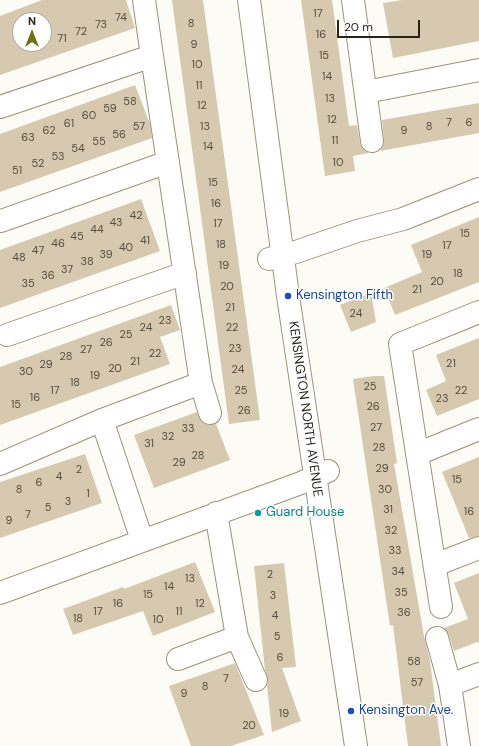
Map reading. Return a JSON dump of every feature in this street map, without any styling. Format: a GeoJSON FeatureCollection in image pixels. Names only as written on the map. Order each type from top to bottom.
{"type":"FeatureCollection","features":[{"type":"Feature","properties":{"kind":"street"},"geometry":{"type":"LineString","coordinates":[[144,0],[201,383],[210,412]]}},
{"type":"Feature","properties":{"kind":"street","name":"KENSINGTON NORTH AVENUE"},"geometry":{"type":"LineString","coordinates":[[249,0],[276,257],[321,474],[356,746]]}},
{"type":"Feature","properties":{"kind":"street"},"geometry":{"type":"LineString","coordinates":[[353,0],[372,141]]}},
{"type":"Feature","properties":{"kind":"street"},"geometry":{"type":"LineString","coordinates":[[0,107],[152,56]]}},
{"type":"Feature","properties":{"kind":"street"},"geometry":{"type":"LineString","coordinates":[[366,92],[479,70]]}},
{"type":"Feature","properties":{"kind":"street"},"geometry":{"type":"LineString","coordinates":[[1,221],[168,162]]}},
{"type":"Feature","properties":{"kind":"street"},"geometry":{"type":"LineString","coordinates":[[276,257],[357,231],[403,219],[479,189]]}},
{"type":"Feature","properties":{"kind":"street"},"geometry":{"type":"LineString","coordinates":[[7,335],[185,273]]}},
{"type":"Feature","properties":{"kind":"street"},"geometry":{"type":"LineString","coordinates":[[441,608],[400,344],[479,312]]}},
{"type":"Feature","properties":{"kind":"street"},"geometry":{"type":"LineString","coordinates":[[0,464],[102,420],[201,383]]}},
{"type":"Feature","properties":{"kind":"street"},"geometry":{"type":"LineString","coordinates":[[102,420],[142,540]]}},
{"type":"Feature","properties":{"kind":"street"},"geometry":{"type":"LineString","coordinates":[[417,454],[479,429]]}},
{"type":"Feature","properties":{"kind":"street"},"geometry":{"type":"LineString","coordinates":[[0,593],[321,474]]}},
{"type":"Feature","properties":{"kind":"street"},"geometry":{"type":"LineString","coordinates":[[216,513],[237,637],[256,680]]}},
{"type":"Feature","properties":{"kind":"street"},"geometry":{"type":"LineString","coordinates":[[435,565],[479,548]]}},
{"type":"Feature","properties":{"kind":"street"},"geometry":{"type":"LineString","coordinates":[[178,659],[237,637]]}},
{"type":"Feature","properties":{"kind":"street"},"geometry":{"type":"LineString","coordinates":[[437,638],[450,685],[459,746]]}},
{"type":"Feature","properties":{"kind":"street"},"geometry":{"type":"LineString","coordinates":[[450,685],[479,674]]}},
{"type":"Feature","properties":{"kind":"building"},"geometry":{"type":"Polygon","coordinates":[[[42,0],[126,0],[135,28],[0,75],[0,16],[42,0]]]}},
{"type":"Feature","properties":{"kind":"building"},"geometry":{"type":"Polygon","coordinates":[[[172,0],[203,0],[260,420],[229,424],[172,0]]]}},
{"type":"Feature","properties":{"kind":"building"},"geometry":{"type":"Polygon","coordinates":[[[301,0],[332,0],[349,126],[357,125],[362,148],[369,153],[353,156],[355,171],[325,176],[301,0]]]}},
{"type":"Feature","properties":{"kind":"building"},"geometry":{"type":"Polygon","coordinates":[[[402,0],[479,0],[479,41],[393,58],[383,3],[402,0]]]}},
{"type":"Feature","properties":{"kind":"building"},"geometry":{"type":"Polygon","coordinates":[[[135,85],[150,124],[152,138],[0,192],[0,134],[135,85]]]}},
{"type":"Feature","properties":{"kind":"building"},"geometry":{"type":"Polygon","coordinates":[[[479,103],[479,133],[380,151],[384,140],[382,120],[479,103]]]}},
{"type":"Feature","properties":{"kind":"building"},"geometry":{"type":"Polygon","coordinates":[[[141,199],[160,251],[0,308],[0,250],[141,199]]]}},
{"type":"Feature","properties":{"kind":"building"},"geometry":{"type":"Polygon","coordinates":[[[479,217],[479,282],[395,315],[384,288],[422,272],[411,245],[479,217]]]}},
{"type":"Feature","properties":{"kind":"building"},"geometry":{"type":"Polygon","coordinates":[[[371,293],[376,322],[351,332],[340,305],[371,293]]]}},
{"type":"Feature","properties":{"kind":"building"},"geometry":{"type":"Polygon","coordinates":[[[171,305],[180,330],[160,337],[170,364],[0,425],[0,367],[171,305]]]}},
{"type":"Feature","properties":{"kind":"building"},"geometry":{"type":"Polygon","coordinates":[[[479,338],[479,399],[437,416],[426,390],[446,381],[436,355],[479,338]]]}},
{"type":"Feature","properties":{"kind":"building"},"geometry":{"type":"Polygon","coordinates":[[[384,376],[397,463],[394,464],[424,636],[430,661],[441,746],[408,746],[393,625],[390,626],[353,379],[384,376]]]}},
{"type":"Feature","properties":{"kind":"building"},"geometry":{"type":"Polygon","coordinates":[[[197,412],[202,422],[208,425],[216,424],[230,460],[154,488],[134,435],[197,412]]]}},
{"type":"Feature","properties":{"kind":"building"},"geometry":{"type":"Polygon","coordinates":[[[85,454],[102,503],[0,538],[0,482],[85,454]]]}},
{"type":"Feature","properties":{"kind":"building"},"geometry":{"type":"Polygon","coordinates":[[[479,457],[479,536],[469,538],[442,472],[479,457]]]}},
{"type":"Feature","properties":{"kind":"building"},"geometry":{"type":"Polygon","coordinates":[[[195,562],[215,612],[153,636],[143,611],[73,635],[63,609],[123,587],[124,589],[195,562]]]}},
{"type":"Feature","properties":{"kind":"building"},"geometry":{"type":"Polygon","coordinates":[[[284,563],[296,667],[282,668],[301,721],[272,732],[267,686],[268,681],[265,670],[254,566],[284,563]]]}},
{"type":"Feature","properties":{"kind":"building"},"geometry":{"type":"Polygon","coordinates":[[[479,573],[479,643],[477,642],[454,651],[449,635],[444,628],[468,619],[454,583],[479,573]]]}},
{"type":"Feature","properties":{"kind":"building"},"geometry":{"type":"Polygon","coordinates":[[[235,663],[264,735],[231,746],[191,746],[169,686],[235,663]]]}},
{"type":"Feature","properties":{"kind":"place","name":"Kensington Fifth"},"geometry":{"type":"Point","coordinates":[288,296]}},
{"type":"Feature","properties":{"kind":"place","name":"Guard House"},"geometry":{"type":"Point","coordinates":[258,513]}},
{"type":"Feature","properties":{"kind":"place","name":"Kensington Ave."},"geometry":{"type":"Point","coordinates":[351,711]}}]}
